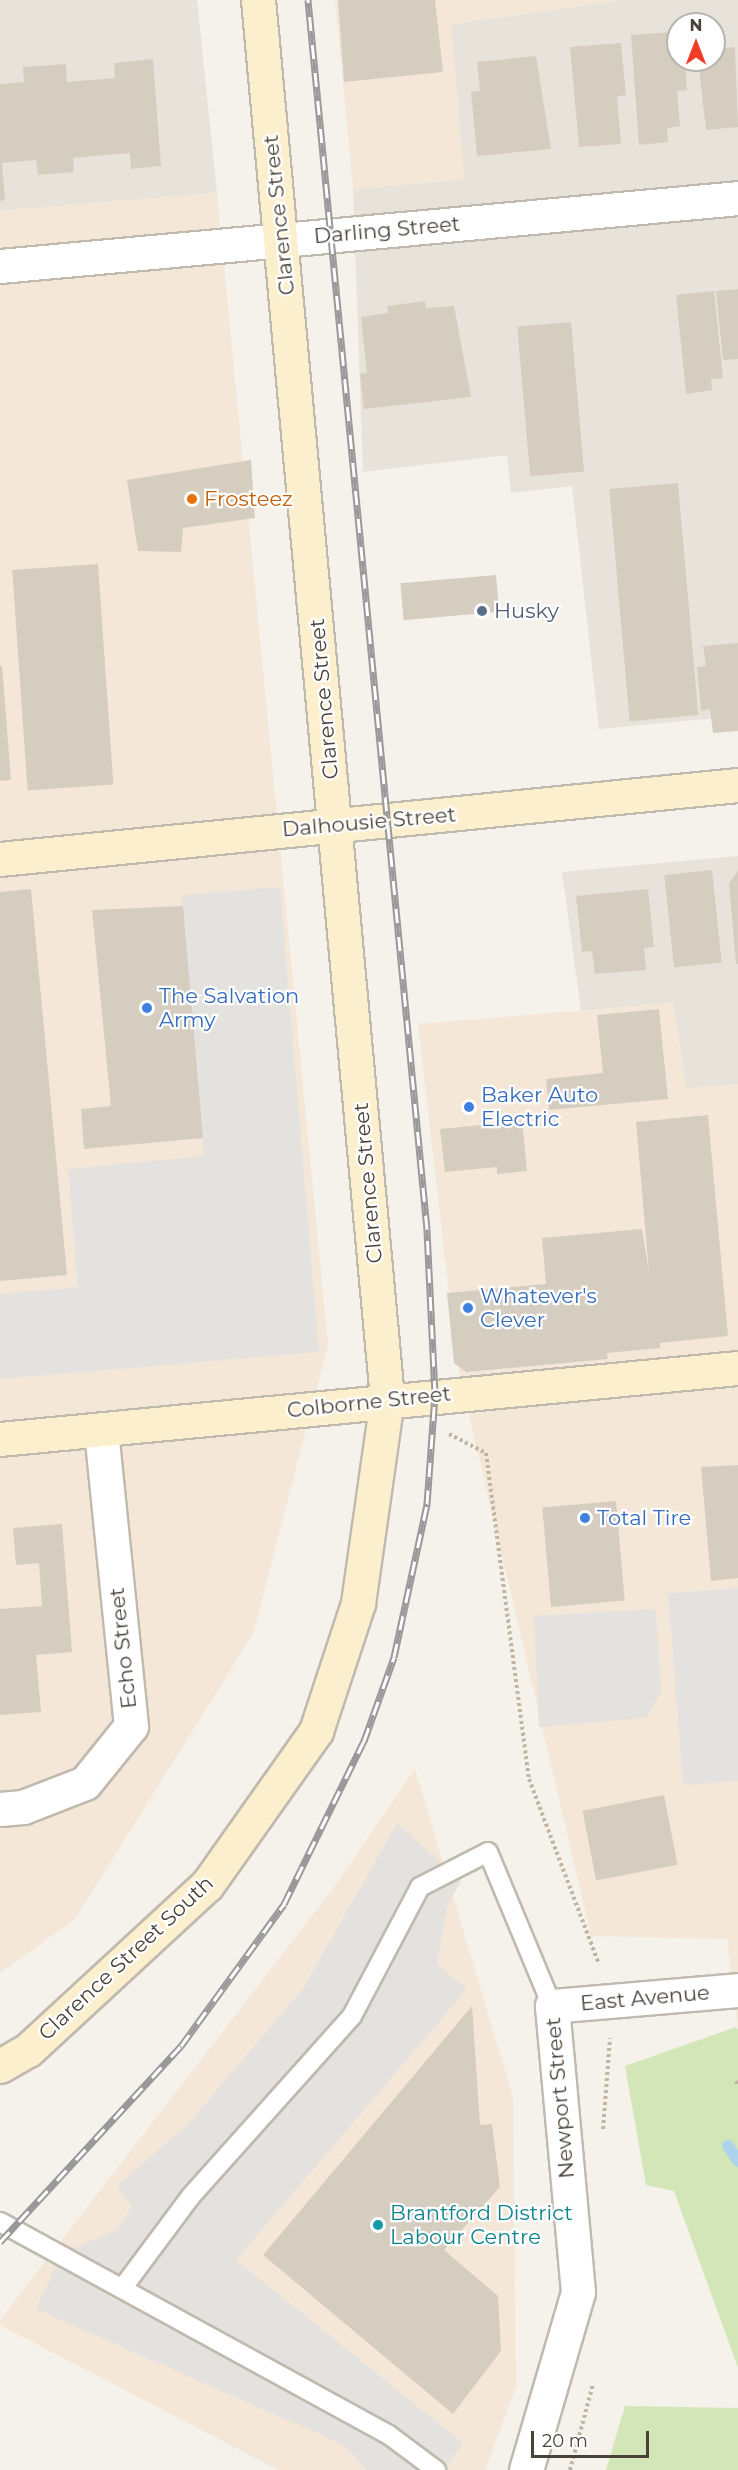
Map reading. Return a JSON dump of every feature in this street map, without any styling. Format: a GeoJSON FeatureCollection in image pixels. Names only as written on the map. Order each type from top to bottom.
{"type":"FeatureCollection","features":[{"type":"Feature","properties":{"kind":"main road","name":"Clarence Street"},"geometry":{"type":"LineString","coordinates":[[258,0],[387,1398]]}},
{"type":"Feature","properties":{"kind":"main road","name":"Dalhousie Street"},"geometry":{"type":"LineString","coordinates":[[0,859],[738,784]]}},
{"type":"Feature","properties":{"kind":"main road","name":"Colborne Street"},"geometry":{"type":"LineString","coordinates":[[0,1439],[101,1432],[387,1398],[738,1368]]}},
{"type":"Feature","properties":{"kind":"main road","name":"Clarence Street South"},"geometry":{"type":"LineString","coordinates":[[0,2090],[28,2050],[207,1885],[316,1731],[358,1603],[387,1398]]}},
{"type":"Feature","properties":{"kind":"main road","name":"Clarence Street South"},"geometry":{"type":"LineString","coordinates":[[0,2066],[28,2050]]}},
{"type":"Feature","properties":{"kind":"street","name":"Darling Street"},"geometry":{"type":"LineString","coordinates":[[0,266],[738,198]]}},
{"type":"Feature","properties":{"kind":"street","name":"Echo Street"},"geometry":{"type":"LineString","coordinates":[[12,1808],[85,1783],[131,1726],[101,1432]]}},
{"type":"Feature","properties":{"kind":"street","name":"East Avenue"},"geometry":{"type":"LineString","coordinates":[[552,2006],[738,1990]]}},
{"type":"Feature","properties":{"kind":"street","name":"Newport Street"},"geometry":{"type":"LineString","coordinates":[[526,2470],[578,2292],[552,2006]]}},
{"type":"Feature","properties":{"kind":"lane"},"geometry":{"type":"LineString","coordinates":[[124,2286],[191,2196],[352,2016],[420,1887],[488,1852],[552,2006]]}},
{"type":"Feature","properties":{"kind":"lane"},"geometry":{"type":"LineString","coordinates":[[0,2222],[124,2286],[389,2435],[436,2470]]}},
{"type":"Feature","properties":{"kind":"path"},"geometry":{"type":"LineString","coordinates":[[445,1431],[486,1453],[529,1779],[613,2001],[602,2136]]}},
{"type":"Feature","properties":{"kind":"path"},"geometry":{"type":"LineString","coordinates":[[570,2470],[594,2379]]}},
{"type":"Feature","properties":{"kind":"shaded area"},"geometry":{"type":"Polygon","coordinates":[[[0,0],[197,0],[217,193],[0,211],[0,0]]]}},
{"type":"Feature","properties":{"kind":"shaded area"},"geometry":{"type":"Polygon","coordinates":[[[335,0],[622,0],[451,24],[464,179],[353,189],[335,0]]]}},
{"type":"Feature","properties":{"kind":"shaded area"},"geometry":{"type":"Polygon","coordinates":[[[622,0],[738,0],[738,716],[599,729],[572,486],[511,493],[507,455],[363,472],[353,189],[464,179],[451,24],[622,0]]]}},
{"type":"Feature","properties":{"kind":"shaded area"},"geometry":{"type":"Polygon","coordinates":[[[217,193],[328,1345],[253,1634],[75,1919],[0,1973],[0,211],[217,193]]]}},
{"type":"Feature","properties":{"kind":"shaded area"},"geometry":{"type":"Polygon","coordinates":[[[738,856],[738,1085],[686,1088],[673,1003],[581,1011],[562,872],[738,856]]]}},
{"type":"Feature","properties":{"kind":"shaded area"},"geometry":{"type":"Polygon","coordinates":[[[280,887],[319,1352],[0,1379],[0,1294],[78,1287],[68,1169],[204,1156],[182,895],[280,887]]]}},
{"type":"Feature","properties":{"kind":"shaded area"},"geometry":{"type":"Polygon","coordinates":[[[673,1003],[686,1088],[738,1085],[738,2030],[727,1939],[591,1936],[457,1363],[418,1024],[673,1003]]]}},
{"type":"Feature","properties":{"kind":"shaded area"},"geometry":{"type":"Polygon","coordinates":[[[738,1588],[738,1781],[683,1785],[668,1593],[738,1588]]]}},
{"type":"Feature","properties":{"kind":"shaded area"},"geometry":{"type":"Polygon","coordinates":[[[656,1609],[661,1693],[646,1718],[539,1727],[534,1616],[656,1609]]]}},
{"type":"Feature","properties":{"kind":"shaded area"},"geometry":{"type":"Polygon","coordinates":[[[415,1769],[513,2097],[516,2387],[485,2470],[278,2470],[0,2325],[0,2320],[332,1890],[415,1769]]]}},
{"type":"Feature","properties":{"kind":"shaded area"},"geometry":{"type":"Polygon","coordinates":[[[397,1823],[461,1881],[448,1904],[437,1964],[467,1989],[236,2260],[463,2443],[444,2470],[367,2470],[344,2445],[36,2309],[62,2253],[117,2230],[132,2206],[117,2186],[189,2123],[304,1987],[397,1823]]]}},
{"type":"Feature","properties":{"kind":"green space"},"geometry":{"type":"Polygon","coordinates":[[[736,2027],[738,2030],[738,2368],[674,2191],[646,2185],[625,2066],[736,2027]]]}},
{"type":"Feature","properties":{"kind":"green space"},"geometry":{"type":"Polygon","coordinates":[[[625,2406],[738,2408],[738,2470],[606,2470],[625,2406]]]}},
{"type":"Feature","properties":{"kind":"building"},"geometry":{"type":"Polygon","coordinates":[[[338,0],[435,0],[443,72],[344,82],[338,0]]]}},
{"type":"Feature","properties":{"kind":"building"},"geometry":{"type":"Polygon","coordinates":[[[666,32],[666,72],[686,72],[687,90],[677,91],[680,126],[667,128],[668,142],[639,145],[631,35],[666,32]]]}},
{"type":"Feature","properties":{"kind":"building"},"geometry":{"type":"Polygon","coordinates":[[[621,43],[626,95],[617,97],[621,144],[579,147],[570,47],[621,43]]]}},
{"type":"Feature","properties":{"kind":"building"},"geometry":{"type":"Polygon","coordinates":[[[735,47],[738,127],[706,130],[699,72],[726,72],[726,48],[735,47]]]}},
{"type":"Feature","properties":{"kind":"building"},"geometry":{"type":"Polygon","coordinates":[[[536,56],[551,149],[477,156],[471,92],[480,91],[477,62],[536,56]]]}},
{"type":"Feature","properties":{"kind":"building"},"geometry":{"type":"Polygon","coordinates":[[[153,59],[161,166],[131,169],[130,153],[73,158],[74,172],[38,175],[36,160],[2,163],[5,200],[0,201],[0,84],[24,82],[23,67],[66,64],[67,82],[115,78],[114,63],[153,59]]]}},
{"type":"Feature","properties":{"kind":"building"},"geometry":{"type":"Polygon","coordinates":[[[738,289],[738,359],[723,360],[716,291],[738,289]]]}},
{"type":"Feature","properties":{"kind":"building"},"geometry":{"type":"Polygon","coordinates":[[[714,291],[723,378],[711,379],[712,390],[686,394],[676,295],[714,291]]]}},
{"type":"Feature","properties":{"kind":"building"},"geometry":{"type":"Polygon","coordinates":[[[425,301],[426,308],[454,306],[471,397],[364,409],[360,374],[367,373],[361,317],[388,313],[387,306],[425,301]]]}},
{"type":"Feature","properties":{"kind":"building"},"geometry":{"type":"Polygon","coordinates":[[[571,322],[584,471],[530,476],[517,327],[571,322]]]}},
{"type":"Feature","properties":{"kind":"building","name":"Frosteez"},"geometry":{"type":"Polygon","coordinates":[[[251,460],[255,518],[183,528],[181,552],[138,551],[127,480],[251,460]]]}},
{"type":"Feature","properties":{"kind":"building"},"geometry":{"type":"Polygon","coordinates":[[[678,483],[698,715],[630,721],[609,489],[678,483]]]}},
{"type":"Feature","properties":{"kind":"building"},"geometry":{"type":"Polygon","coordinates":[[[98,564],[113,784],[28,790],[12,570],[98,564]]]}},
{"type":"Feature","properties":{"kind":"building"},"geometry":{"type":"Polygon","coordinates":[[[496,575],[499,612],[404,620],[400,583],[496,575]]]}},
{"type":"Feature","properties":{"kind":"building"},"geometry":{"type":"Polygon","coordinates":[[[738,643],[738,731],[713,733],[710,709],[701,711],[697,667],[706,666],[703,646],[738,643]]]}},
{"type":"Feature","properties":{"kind":"building"},"geometry":{"type":"Polygon","coordinates":[[[2,665],[11,780],[0,781],[0,666],[2,665]]]}},
{"type":"Feature","properties":{"kind":"building"},"geometry":{"type":"Polygon","coordinates":[[[712,870],[722,962],[674,968],[664,875],[712,870]]]}},
{"type":"Feature","properties":{"kind":"building"},"geometry":{"type":"Polygon","coordinates":[[[738,871],[738,964],[736,964],[729,883],[738,871]]]}},
{"type":"Feature","properties":{"kind":"building"},"geometry":{"type":"Polygon","coordinates":[[[31,889],[67,1275],[0,1281],[0,892],[31,889]]]}},
{"type":"Feature","properties":{"kind":"building"},"geometry":{"type":"Polygon","coordinates":[[[648,889],[654,947],[644,948],[646,970],[595,974],[592,951],[582,952],[576,896],[648,889]]]}},
{"type":"Feature","properties":{"kind":"building","name":"The Salvation Army"},"geometry":{"type":"Polygon","coordinates":[[[183,906],[203,1138],[84,1149],[81,1109],[111,1106],[92,910],[183,906]]]}},
{"type":"Feature","properties":{"kind":"building"},"geometry":{"type":"Polygon","coordinates":[[[659,1009],[668,1099],[549,1110],[546,1079],[603,1073],[597,1015],[659,1009]]]}},
{"type":"Feature","properties":{"kind":"building"},"geometry":{"type":"Polygon","coordinates":[[[708,1115],[728,1336],[660,1343],[660,1348],[607,1353],[608,1359],[466,1372],[454,1363],[447,1293],[546,1284],[542,1238],[642,1229],[649,1272],[636,1122],[708,1115]]]}},
{"type":"Feature","properties":{"kind":"building"},"geometry":{"type":"Polygon","coordinates":[[[522,1121],[527,1171],[497,1174],[497,1167],[445,1172],[440,1129],[522,1121]]]}},
{"type":"Feature","properties":{"kind":"building"},"geometry":{"type":"Polygon","coordinates":[[[738,1465],[738,1578],[711,1581],[701,1467],[738,1465]]]}},
{"type":"Feature","properties":{"kind":"building"},"geometry":{"type":"Polygon","coordinates":[[[616,1501],[625,1601],[551,1607],[542,1507],[616,1501]]]}},
{"type":"Feature","properties":{"kind":"building"},"geometry":{"type":"Polygon","coordinates":[[[62,1524],[72,1652],[36,1655],[41,1712],[0,1715],[0,1609],[42,1606],[39,1563],[16,1565],[13,1528],[62,1524]]]}},
{"type":"Feature","properties":{"kind":"building"},"geometry":{"type":"Polygon","coordinates":[[[664,1795],[678,1865],[596,1881],[583,1811],[664,1795]]]}},
{"type":"Feature","properties":{"kind":"building","name":"Brantford District Labour Centre"},"geometry":{"type":"Polygon","coordinates":[[[472,2006],[480,2125],[492,2124],[500,2187],[444,2250],[498,2296],[501,2351],[453,2414],[263,2255],[472,2006]]]}},
{"type":"Feature","properties":{"kind":"waterway"},"geometry":{"type":"LineString","coordinates":[[728,2146],[738,2161]]}},
{"type":"Feature","properties":{"kind":"railway"},"geometry":{"type":"LineString","coordinates":[[0,2242],[181,2046],[284,1904],[364,1741],[394,1657],[427,1504],[435,1394],[427,1229],[308,0]]}},
{"type":"Feature","properties":{"kind":"place","name":"Frosteez"},"geometry":{"type":"Point","coordinates":[192,499]}},
{"type":"Feature","properties":{"kind":"place","name":"Husky"},"geometry":{"type":"Point","coordinates":[482,611]}},
{"type":"Feature","properties":{"kind":"place","name":"The Salvation Army"},"geometry":{"type":"Point","coordinates":[147,1008]}},
{"type":"Feature","properties":{"kind":"place","name":"Baker Auto Electric"},"geometry":{"type":"Point","coordinates":[469,1107]}},
{"type":"Feature","properties":{"kind":"place","name":"Whatever's Clever"},"geometry":{"type":"Point","coordinates":[468,1308]}},
{"type":"Feature","properties":{"kind":"place","name":"Total Tire"},"geometry":{"type":"Point","coordinates":[585,1518]}},
{"type":"Feature","properties":{"kind":"place","name":"Brantford District Labour Centre"},"geometry":{"type":"Point","coordinates":[378,2225]}}]}
